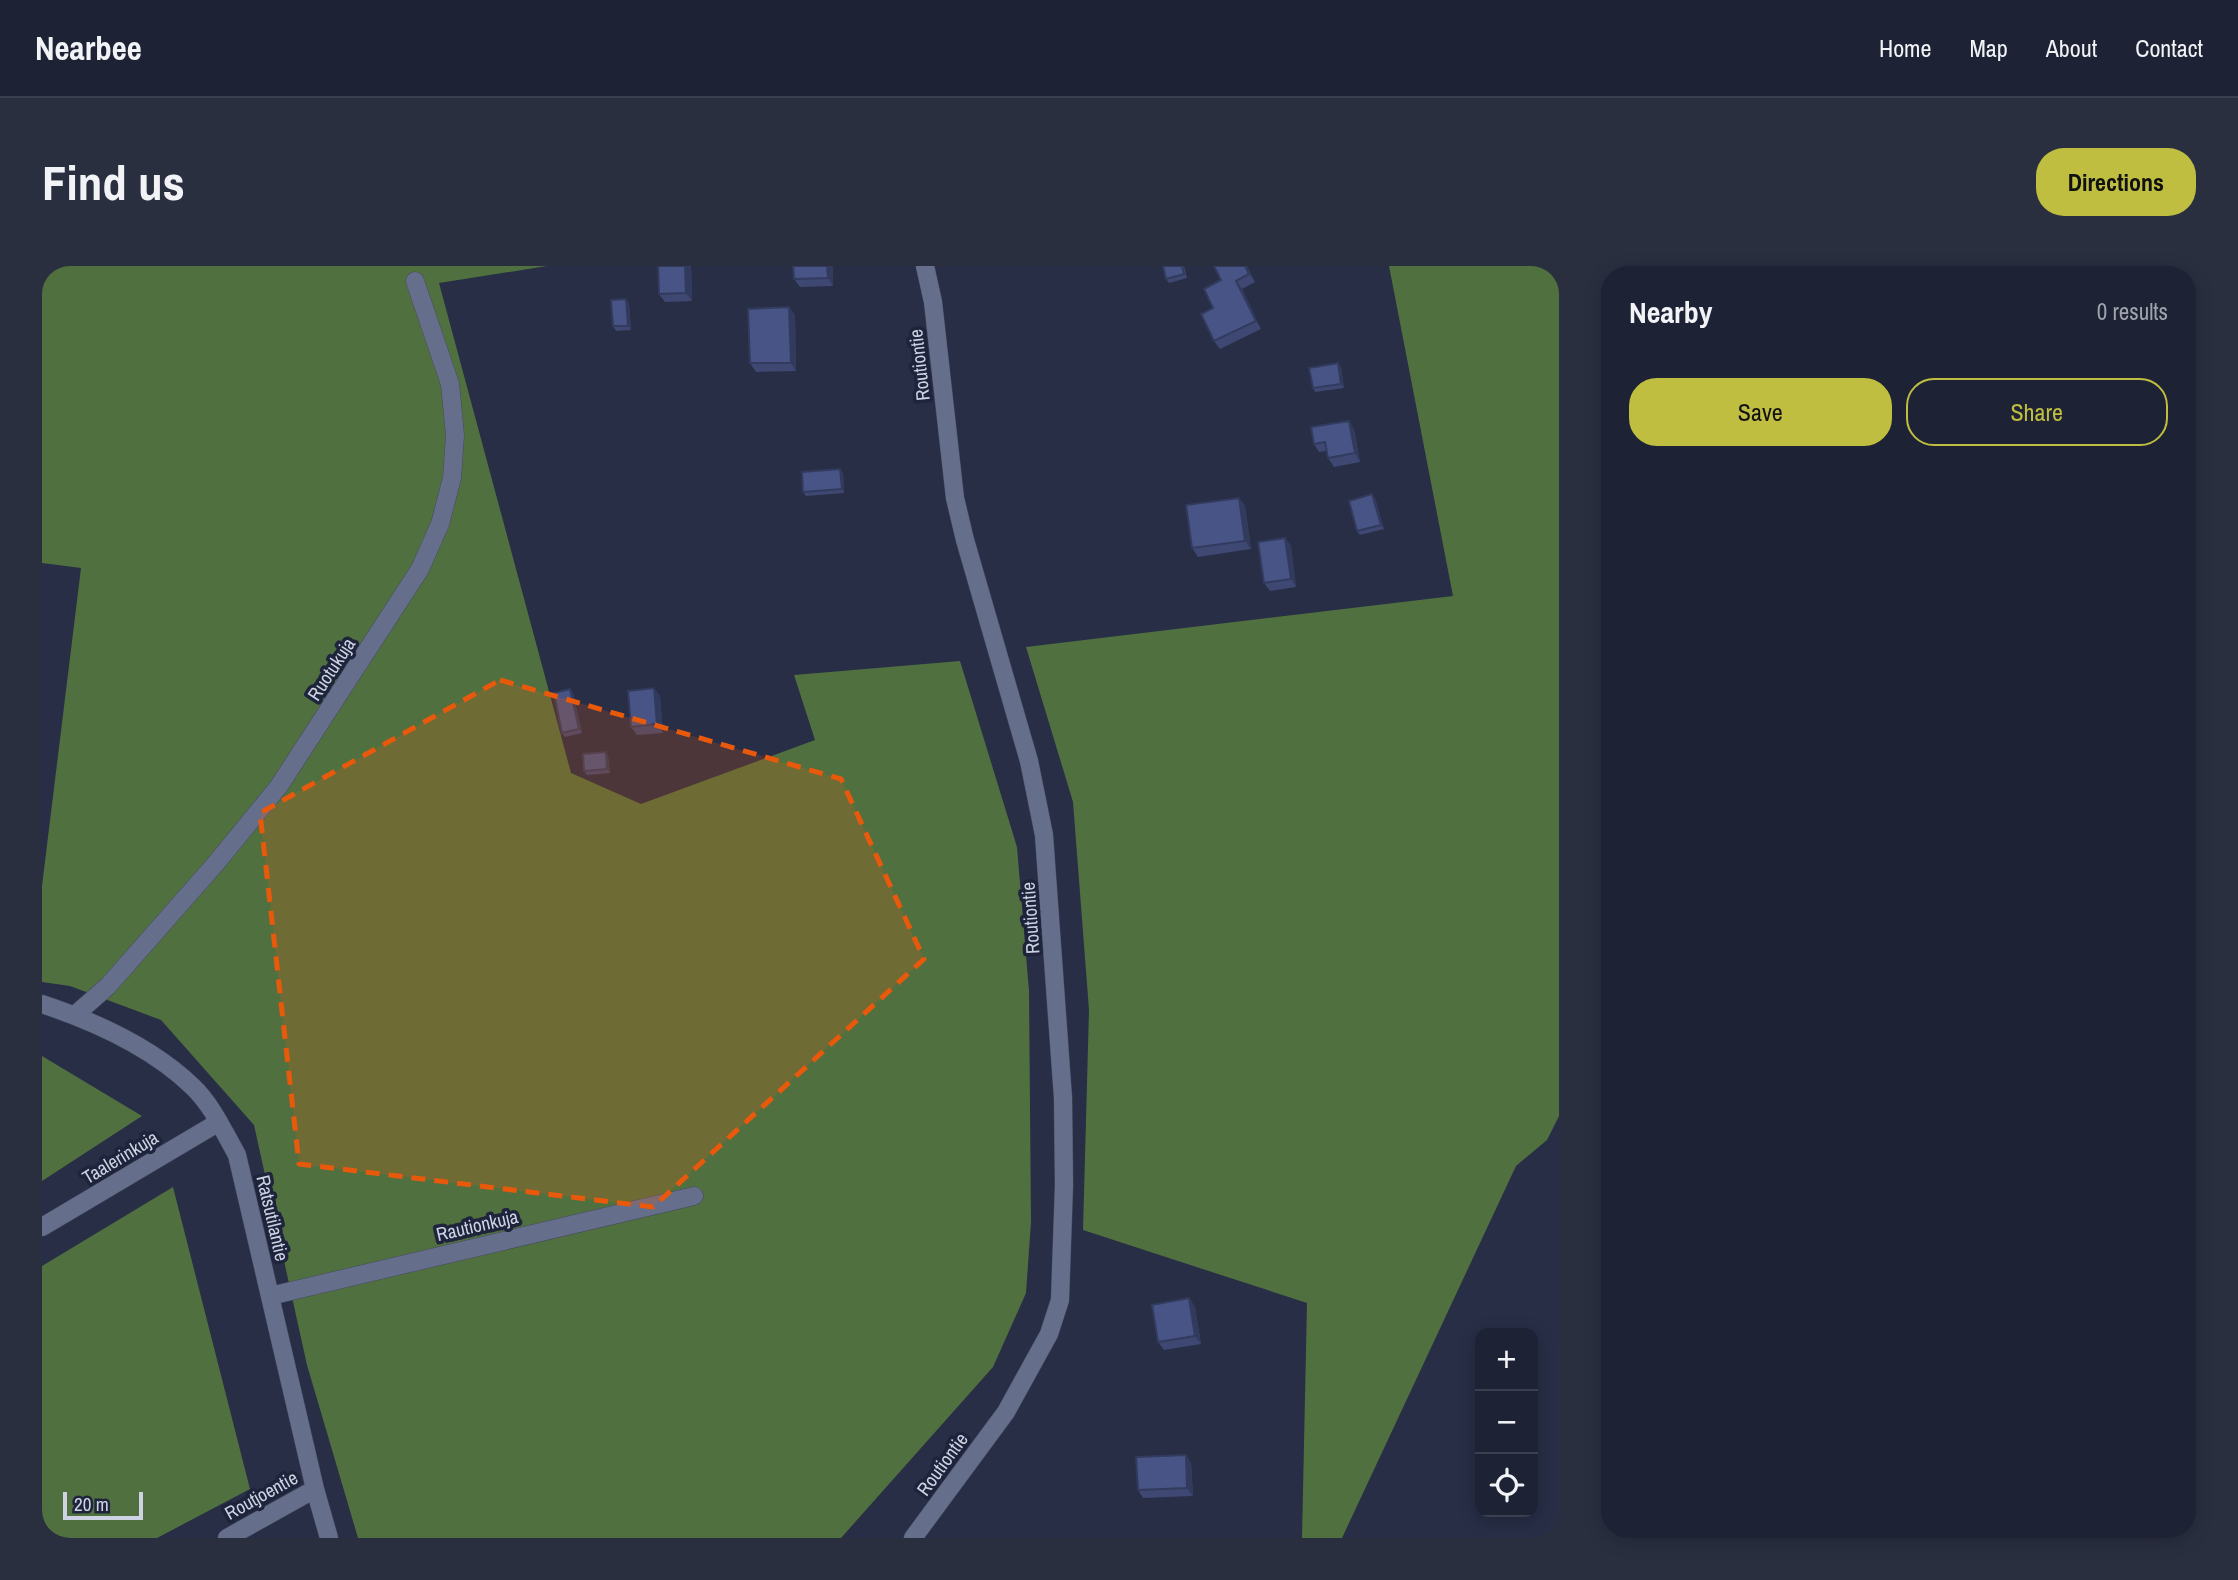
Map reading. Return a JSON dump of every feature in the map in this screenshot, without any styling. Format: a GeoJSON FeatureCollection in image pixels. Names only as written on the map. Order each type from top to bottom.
{"type":"FeatureCollection","features":[{"type":"Feature","properties":{"kind":"street","name":"Routiontie"},"geometry":{"type":"LineString","coordinates":[[914,1538],[1006,1412],[1049,1334],[1059,1300],[1064,1185],[1063,1098],[1044,835],[1029,761],[955,498],[933,302],[925,266]]}},
{"type":"Feature","properties":{"kind":"street","name":"Ruotukuja"},"geometry":{"type":"LineString","coordinates":[[75,1015],[108,986],[217,862],[279,786],[420,569],[440,524],[452,478],[455,435],[450,384],[415,281]]}},
{"type":"Feature","properties":{"kind":"street","name":"Ratsutilantie"},"geometry":{"type":"LineString","coordinates":[[42,1004],[75,1015],[125,1039],[162,1062],[194,1088],[219,1122],[237,1155],[315,1489],[329,1538]]}},
{"type":"Feature","properties":{"kind":"street","name":"Taalerinkuja"},"geometry":{"type":"LineString","coordinates":[[42,1227],[219,1122]]}},
{"type":"Feature","properties":{"kind":"street","name":"Rautionkuja"},"geometry":{"type":"LineString","coordinates":[[270,1296],[694,1196]]}},
{"type":"Feature","properties":{"kind":"street","name":"Routjoentie"},"geometry":{"type":"LineString","coordinates":[[227,1538],[315,1489]]}},
{"type":"Feature","properties":{"kind":"highlighted area"},"geometry":{"type":"Polygon","coordinates":[[[500,680],[841,779],[924,959],[653,1207],[299,1164],[260,813],[500,680]]]}},
{"type":"Feature","properties":{"kind":"green space"},"geometry":{"type":"Polygon","coordinates":[[[42,266],[547,266],[439,283],[571,773],[641,804],[815,740],[794,675],[960,661],[1017,847],[1029,991],[1031,1222],[1026,1293],[993,1367],[841,1538],[358,1538],[307,1365],[254,1125],[161,1020],[70,986],[42,982],[42,886],[81,568],[42,563],[42,266]]]}},
{"type":"Feature","properties":{"kind":"green space"},"geometry":{"type":"Polygon","coordinates":[[[1389,266],[1559,266],[1559,1116],[1547,1140],[1516,1166],[1342,1538],[1302,1538],[1307,1303],[1083,1230],[1089,1010],[1073,802],[1026,647],[1453,596],[1389,266]]]}},
{"type":"Feature","properties":{"kind":"green space"},"geometry":{"type":"Polygon","coordinates":[[[42,1056],[142,1116],[42,1181],[42,1056]]]}},
{"type":"Feature","properties":{"kind":"green space"},"geometry":{"type":"Polygon","coordinates":[[[173,1187],[250,1489],[157,1538],[42,1538],[42,1266],[173,1187]]]}},
{"type":"Feature","properties":{"kind":"building"},"geometry":{"type":"Polygon","coordinates":[[[658,266],[685,266],[686,293],[659,294],[658,266]]]}},
{"type":"Feature","properties":{"kind":"building"},"geometry":{"type":"Polygon","coordinates":[[[793,266],[827,266],[828,278],[794,279],[793,266]]]}},
{"type":"Feature","properties":{"kind":"building"},"geometry":{"type":"Polygon","coordinates":[[[1163,266],[1182,266],[1184,274],[1166,279],[1163,266]]]}},
{"type":"Feature","properties":{"kind":"building"},"geometry":{"type":"Polygon","coordinates":[[[1214,266],[1245,266],[1249,274],[1236,281],[1256,321],[1214,341],[1201,314],[1213,308],[1204,289],[1221,280],[1214,266]]]}},
{"type":"Feature","properties":{"kind":"building"},"geometry":{"type":"Polygon","coordinates":[[[626,299],[628,326],[613,326],[611,300],[626,299]]]}},
{"type":"Feature","properties":{"kind":"building"},"geometry":{"type":"Polygon","coordinates":[[[789,307],[791,363],[750,363],[748,309],[789,307]]]}},
{"type":"Feature","properties":{"kind":"building"},"geometry":{"type":"Polygon","coordinates":[[[1338,363],[1341,384],[1313,388],[1309,368],[1338,363]]]}},
{"type":"Feature","properties":{"kind":"building"},"geometry":{"type":"Polygon","coordinates":[[[1349,421],[1355,453],[1328,458],[1325,442],[1314,444],[1311,427],[1349,421]]]}},
{"type":"Feature","properties":{"kind":"building"},"geometry":{"type":"Polygon","coordinates":[[[840,469],[842,489],[803,492],[802,472],[840,469]]]}},
{"type":"Feature","properties":{"kind":"building"},"geometry":{"type":"Polygon","coordinates":[[[1372,494],[1381,525],[1357,531],[1349,501],[1372,494]]]}},
{"type":"Feature","properties":{"kind":"building"},"geometry":{"type":"Polygon","coordinates":[[[1239,498],[1245,541],[1192,548],[1186,505],[1239,498]]]}},
{"type":"Feature","properties":{"kind":"building"},"geometry":{"type":"Polygon","coordinates":[[[1285,538],[1291,579],[1264,583],[1258,542],[1285,538]]]}},
{"type":"Feature","properties":{"kind":"building"},"geometry":{"type":"Polygon","coordinates":[[[654,688],[657,724],[631,727],[628,691],[654,688]]]}},
{"type":"Feature","properties":{"kind":"building"},"geometry":{"type":"Polygon","coordinates":[[[570,689],[579,729],[562,733],[554,693],[570,689]]]}},
{"type":"Feature","properties":{"kind":"building"},"geometry":{"type":"Polygon","coordinates":[[[606,752],[607,769],[584,771],[583,754],[606,752]]]}},
{"type":"Feature","properties":{"kind":"building"},"geometry":{"type":"Polygon","coordinates":[[[1189,1298],[1195,1336],[1158,1342],[1152,1305],[1189,1298]]]}},
{"type":"Feature","properties":{"kind":"building"},"geometry":{"type":"Polygon","coordinates":[[[1186,1455],[1187,1488],[1138,1490],[1136,1457],[1186,1455]]]}}]}
